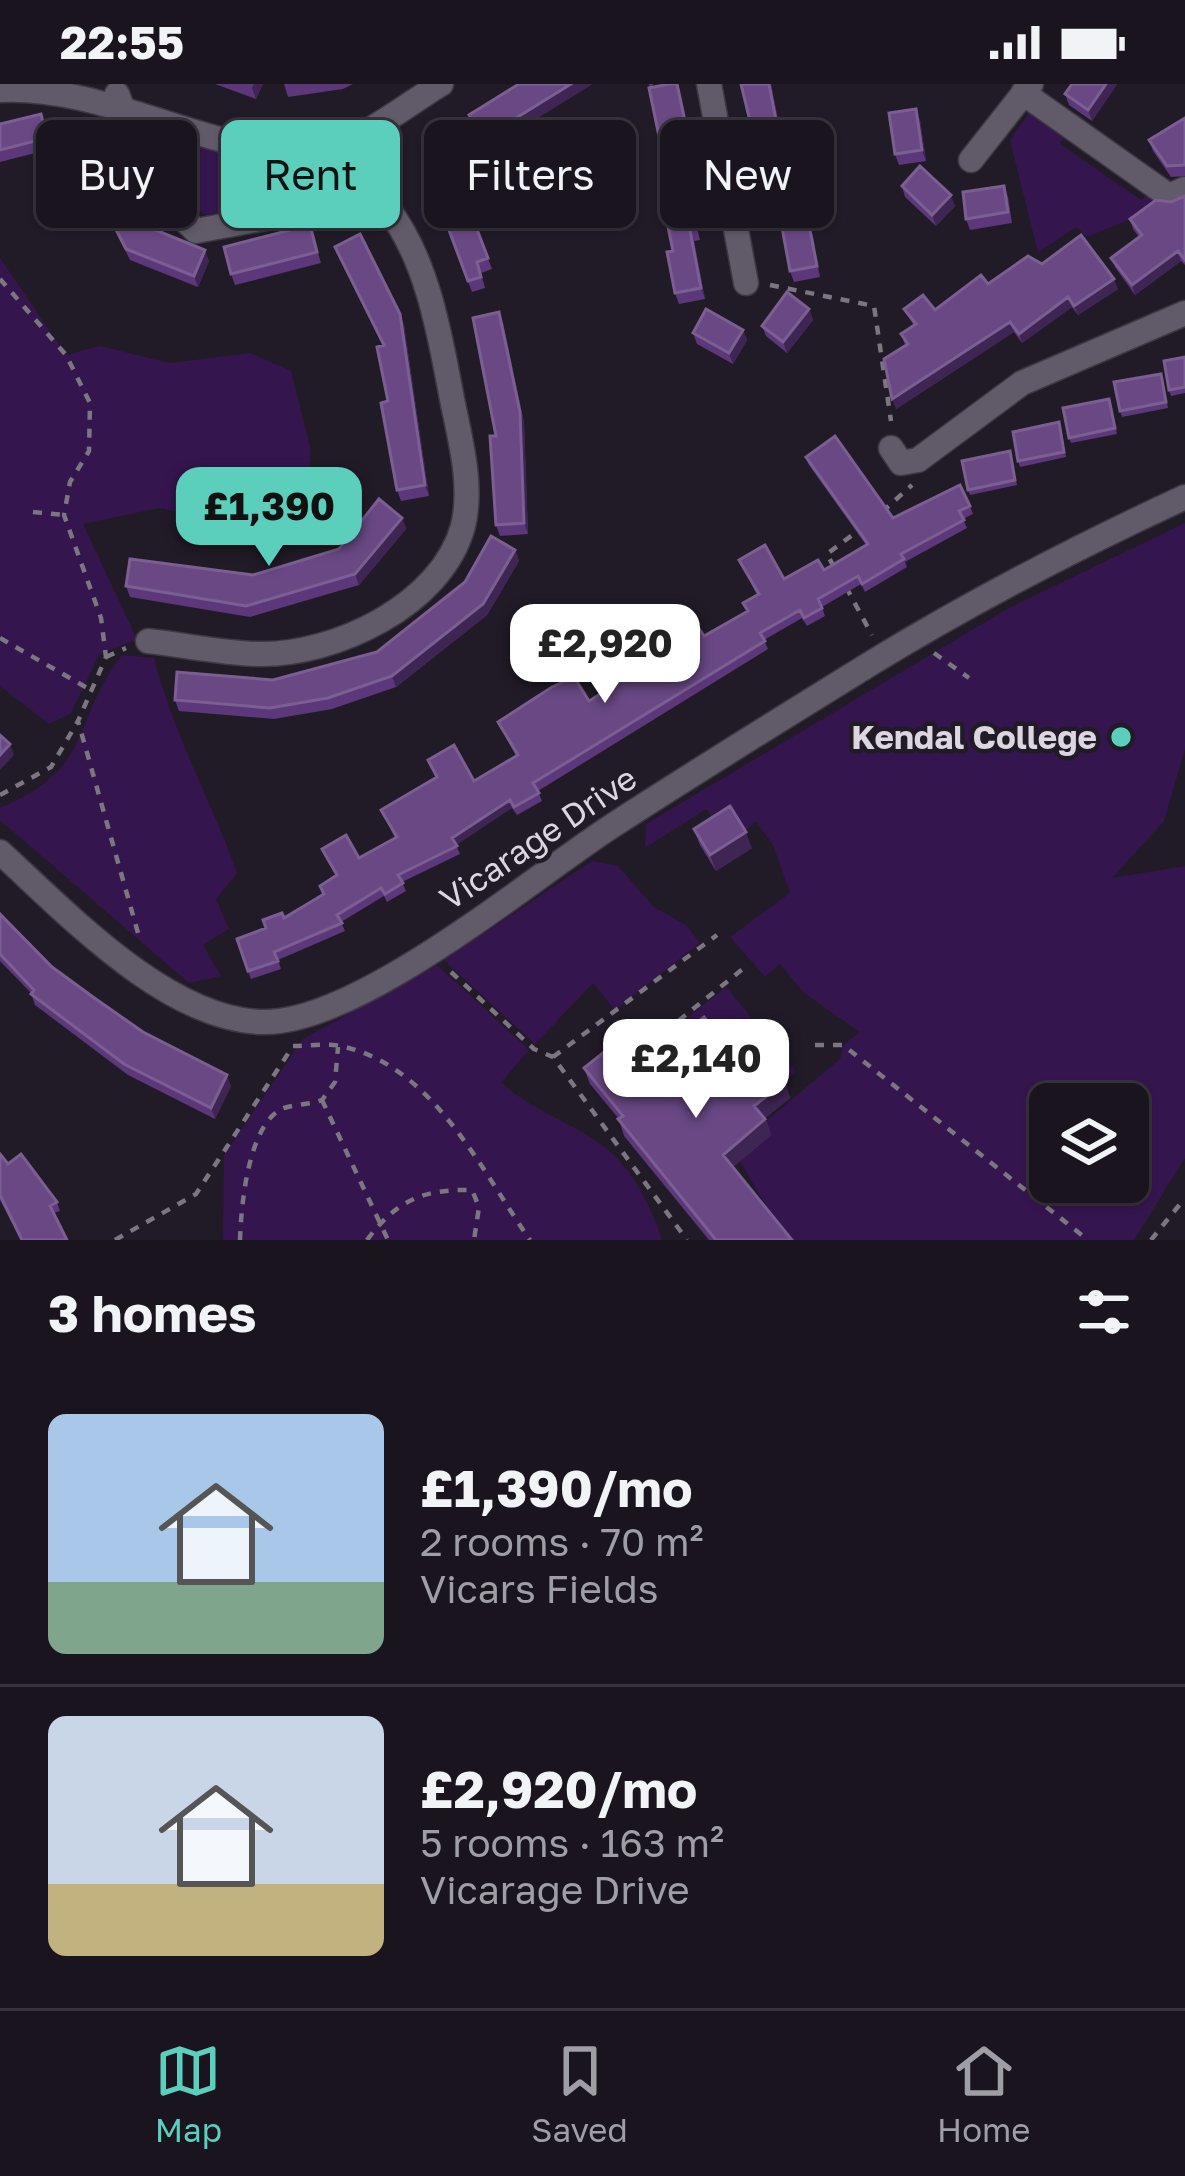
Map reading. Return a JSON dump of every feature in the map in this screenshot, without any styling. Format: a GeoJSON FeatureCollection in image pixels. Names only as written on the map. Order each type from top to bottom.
{"type":"FeatureCollection","features":[{"type":"Feature","properties":{"kind":"street"},"geometry":{"type":"LineString","coordinates":[[380,120],[441,84]]}},
{"type":"Feature","properties":{"kind":"street"},"geometry":{"type":"LineString","coordinates":[[709,84],[759,284]]}},
{"type":"Feature","properties":{"kind":"street"},"geometry":{"type":"LineString","coordinates":[[0,90],[70,85],[117,94],[221,131]]}},
{"type":"Feature","properties":{"kind":"street"},"geometry":{"type":"LineString","coordinates":[[971,160],[1027,88],[1168,196],[1185,189]]}},
{"type":"Feature","properties":{"kind":"street"},"geometry":{"type":"LineString","coordinates":[[117,94],[148,176],[167,206],[196,232],[221,227]]}},
{"type":"Feature","properties":{"kind":"street"},"geometry":{"type":"LineString","coordinates":[[148,641],[260,655],[322,645],[382,619],[420,592],[463,527],[466,470],[440,335],[416,260],[399,228]]}},
{"type":"Feature","properties":{"kind":"street"},"geometry":{"type":"LineString","coordinates":[[892,442],[901,464],[929,453],[1022,382],[1185,313]]}},
{"type":"Feature","properties":{"kind":"street"},"geometry":{"type":"LineString","coordinates":[[929,453],[944,476]]}},
{"type":"Feature","properties":{"kind":"street","name":"Vicarage Drive"},"geometry":{"type":"LineString","coordinates":[[295,1034],[636,811],[914,639],[1185,496]]}},
{"type":"Feature","properties":{"kind":"street"},"geometry":{"type":"LineString","coordinates":[[0,852],[153,983],[218,1014],[295,1034]]}},
{"type":"Feature","properties":{"kind":"path"},"geometry":{"type":"LineString","coordinates":[[0,279],[65,355],[90,403],[89,451],[70,482],[64,515],[100,618],[106,657],[51,767],[0,795]]}},
{"type":"Feature","properties":{"kind":"path"},"geometry":{"type":"LineString","coordinates":[[759,284],[874,306],[892,442]]}},
{"type":"Feature","properties":{"kind":"path"},"geometry":{"type":"LineString","coordinates":[[879,515],[913,490],[910,475]]}},
{"type":"Feature","properties":{"kind":"path"},"geometry":{"type":"LineString","coordinates":[[33,512],[64,515]]}},
{"type":"Feature","properties":{"kind":"path"},"geometry":{"type":"LineString","coordinates":[[862,528],[827,554],[875,641]]}},
{"type":"Feature","properties":{"kind":"path"},"geometry":{"type":"LineString","coordinates":[[0,638],[89,689]]}},
{"type":"Feature","properties":{"kind":"path"},"geometry":{"type":"LineString","coordinates":[[914,639],[970,678]]}},
{"type":"Feature","properties":{"kind":"path"},"geometry":{"type":"LineString","coordinates":[[78,721],[140,940]]}},
{"type":"Feature","properties":{"kind":"path"},"geometry":{"type":"LineString","coordinates":[[553,1057],[717,935]]}},
{"type":"Feature","properties":{"kind":"path"},"geometry":{"type":"LineString","coordinates":[[430,950],[534,1048],[553,1057],[687,1240]]}},
{"type":"Feature","properties":{"kind":"path"},"geometry":{"type":"LineString","coordinates":[[650,1062],[641,1051],[744,968]]}},
{"type":"Feature","properties":{"kind":"path"},"geometry":{"type":"LineString","coordinates":[[115,1240],[196,1194],[295,1034],[380,1062],[421,1088],[530,1240]]}},
{"type":"Feature","properties":{"kind":"path"},"geometry":{"type":"LineString","coordinates":[[240,1240],[245,1184],[268,1125],[283,1108],[322,1100],[335,1082],[339,1045]]}},
{"type":"Feature","properties":{"kind":"path"},"geometry":{"type":"LineString","coordinates":[[815,1045],[843,1045],[1088,1240]]}},
{"type":"Feature","properties":{"kind":"path"},"geometry":{"type":"LineString","coordinates":[[322,1100],[352,1174],[388,1240]]}},
{"type":"Feature","properties":{"kind":"path"},"geometry":{"type":"LineString","coordinates":[[367,1240],[400,1203],[429,1190],[472,1190],[479,1207],[474,1240]]}},
{"type":"Feature","properties":{"kind":"path"},"geometry":{"type":"LineString","coordinates":[[1150,1240],[1185,1198]]}},
{"type":"Feature","properties":{"kind":"shaded area"},"geometry":{"type":"Polygon","coordinates":[[[1031,110],[1066,133],[1060,144],[1141,200],[1150,192],[1167,204],[1087,237],[1076,227],[1038,253],[1010,140],[1031,110]]]}},
{"type":"Feature","properties":{"kind":"shaded area"},"geometry":{"type":"Polygon","coordinates":[[[197,140],[221,150],[221,212],[206,215],[197,210],[197,140]]]}},
{"type":"Feature","properties":{"kind":"shaded area"},"geometry":{"type":"Polygon","coordinates":[[[0,258],[66,355],[100,346],[170,363],[250,353],[291,371],[310,447],[311,485],[272,513],[233,524],[159,508],[83,524],[137,639],[99,655],[71,713],[49,724],[0,686],[0,258]]]}},
{"type":"Feature","properties":{"kind":"shaded area"},"geometry":{"type":"Polygon","coordinates":[[[1185,523],[1185,749],[1164,821],[1112,878],[1185,866],[1185,1158],[1134,1240],[786,1240],[733,1149],[840,1059],[843,1045],[860,1032],[804,993],[780,964],[765,977],[730,937],[790,893],[773,845],[756,821],[743,833],[720,828],[706,809],[645,848],[646,824],[1009,608],[1185,523]]]}},
{"type":"Feature","properties":{"kind":"shaded area"},"geometry":{"type":"Polygon","coordinates":[[[122,655],[154,658],[171,713],[237,873],[216,899],[229,929],[203,945],[221,976],[189,983],[0,820],[0,808],[53,776],[67,759],[122,655]]]}},
{"type":"Feature","properties":{"kind":"shaded area"},"geometry":{"type":"Polygon","coordinates":[[[592,861],[618,866],[654,907],[687,926],[700,943],[615,1010],[593,983],[535,1044],[444,960],[592,861]]]}},
{"type":"Feature","properties":{"kind":"shaded area"},"geometry":{"type":"Polygon","coordinates":[[[437,965],[529,1050],[501,1082],[613,1155],[640,1189],[662,1240],[223,1240],[224,1155],[303,1039],[437,965]]]}},
{"type":"Feature","properties":{"kind":"shaded area"},"geometry":{"type":"Polygon","coordinates":[[[726,987],[796,1071],[780,1085],[664,1070],[647,1050],[726,987]]]}},
{"type":"Feature","properties":{"kind":"building"},"geometry":{"type":"Polygon","coordinates":[[[519,84],[571,84],[513,120],[472,120],[469,115],[519,84]]]}},
{"type":"Feature","properties":{"kind":"building"},"geometry":{"type":"Polygon","coordinates":[[[677,84],[685,120],[660,120],[660,141],[649,88],[677,84]]]}},
{"type":"Feature","properties":{"kind":"building"},"geometry":{"type":"Polygon","coordinates":[[[741,84],[769,84],[776,120],[750,120],[741,84]]]}},
{"type":"Feature","properties":{"kind":"building"},"geometry":{"type":"Polygon","coordinates":[[[1072,84],[1106,84],[1088,110],[1065,94],[1072,84]]]}},
{"type":"Feature","properties":{"kind":"building"},"geometry":{"type":"Polygon","coordinates":[[[916,109],[922,150],[895,154],[889,113],[916,109]]]}},
{"type":"Feature","properties":{"kind":"building"},"geometry":{"type":"Polygon","coordinates":[[[41,114],[42,120],[36,120],[36,141],[0,150],[0,124],[41,114]]]}},
{"type":"Feature","properties":{"kind":"building"},"geometry":{"type":"Polygon","coordinates":[[[1185,118],[1185,165],[1167,166],[1149,140],[1185,118]]]}},
{"type":"Feature","properties":{"kind":"building"},"geometry":{"type":"Polygon","coordinates":[[[920,166],[951,195],[932,215],[902,186],[920,166]]]}},
{"type":"Feature","properties":{"kind":"building"},"geometry":{"type":"Polygon","coordinates":[[[1004,186],[1008,212],[966,219],[963,192],[1004,186]]]}},
{"type":"Feature","properties":{"kind":"building"},"geometry":{"type":"Polygon","coordinates":[[[1185,196],[1185,260],[1178,251],[1132,285],[1111,258],[1142,235],[1130,219],[1156,200],[1171,202],[1185,196]]]}},
{"type":"Feature","properties":{"kind":"building"},"geometry":{"type":"Polygon","coordinates":[[[115,228],[150,228],[205,250],[194,276],[126,249],[115,228]]]}},
{"type":"Feature","properties":{"kind":"building"},"geometry":{"type":"Polygon","coordinates":[[[311,228],[317,252],[231,274],[224,247],[311,228]]]}},
{"type":"Feature","properties":{"kind":"building"},"geometry":{"type":"Polygon","coordinates":[[[448,228],[476,228],[488,258],[477,262],[481,277],[468,281],[448,228]]]}},
{"type":"Feature","properties":{"kind":"building"},"geometry":{"type":"Polygon","coordinates":[[[668,228],[696,228],[690,230],[701,288],[675,293],[667,252],[673,251],[668,228]]]}},
{"type":"Feature","properties":{"kind":"building"},"geometry":{"type":"Polygon","coordinates":[[[782,228],[810,228],[817,266],[790,271],[782,228]]]}},
{"type":"Feature","properties":{"kind":"building"},"geometry":{"type":"Polygon","coordinates":[[[360,234],[400,314],[425,485],[397,490],[381,403],[388,401],[377,347],[384,345],[335,247],[360,234]]]}},
{"type":"Feature","properties":{"kind":"building"},"geometry":{"type":"Polygon","coordinates":[[[1081,235],[1114,279],[1074,306],[1068,297],[1019,334],[1010,322],[892,399],[884,359],[908,344],[901,334],[916,324],[904,309],[923,295],[935,310],[981,275],[988,284],[1028,256],[1042,264],[1081,235]]]}},
{"type":"Feature","properties":{"kind":"building"},"geometry":{"type":"Polygon","coordinates":[[[787,292],[809,309],[783,342],[762,326],[787,292]]]}},
{"type":"Feature","properties":{"kind":"building"},"geometry":{"type":"Polygon","coordinates":[[[706,309],[743,330],[729,353],[693,333],[706,309]]]}},
{"type":"Feature","properties":{"kind":"building"},"geometry":{"type":"Polygon","coordinates":[[[499,312],[520,412],[524,523],[496,525],[490,436],[496,436],[473,318],[499,312]]]}},
{"type":"Feature","properties":{"kind":"building"},"geometry":{"type":"Polygon","coordinates":[[[1185,357],[1185,387],[1169,390],[1164,361],[1185,357]]]}},
{"type":"Feature","properties":{"kind":"building"},"geometry":{"type":"Polygon","coordinates":[[[1161,374],[1166,402],[1120,411],[1114,382],[1161,374]]]}},
{"type":"Feature","properties":{"kind":"building"},"geometry":{"type":"Polygon","coordinates":[[[1109,399],[1115,428],[1069,438],[1063,408],[1109,399]]]}},
{"type":"Feature","properties":{"kind":"building"},"geometry":{"type":"Polygon","coordinates":[[[1059,422],[1064,452],[1018,461],[1013,432],[1059,422]]]}},
{"type":"Feature","properties":{"kind":"building"},"geometry":{"type":"Polygon","coordinates":[[[835,436],[893,518],[960,485],[970,506],[959,511],[964,520],[901,554],[904,559],[862,584],[858,576],[818,599],[822,608],[804,618],[800,610],[760,633],[765,641],[533,783],[539,793],[514,807],[510,800],[452,838],[457,846],[398,875],[403,883],[385,894],[381,888],[337,915],[342,923],[274,952],[278,961],[248,971],[237,939],[266,928],[263,920],[282,913],[284,918],[324,894],[320,886],[337,875],[322,849],[346,835],[359,858],[397,837],[381,810],[437,777],[428,760],[454,745],[474,781],[518,755],[498,722],[552,687],[574,677],[589,701],[649,664],[644,655],[696,624],[704,636],[748,611],[743,603],[759,594],[739,560],[765,545],[784,579],[818,560],[824,570],[868,544],[806,457],[835,436]]]}},
{"type":"Feature","properties":{"kind":"building"},"geometry":{"type":"Polygon","coordinates":[[[1010,451],[1015,480],[968,490],[962,461],[1010,451]]]}},
{"type":"Feature","properties":{"kind":"building"},"geometry":{"type":"Polygon","coordinates":[[[379,499],[402,518],[355,574],[246,606],[126,586],[130,559],[253,575],[339,549],[379,499]]]}},
{"type":"Feature","properties":{"kind":"building"},"geometry":{"type":"Polygon","coordinates":[[[491,536],[515,550],[483,604],[392,676],[328,698],[270,708],[175,700],[177,672],[273,680],[377,652],[465,582],[491,536]]]}},
{"type":"Feature","properties":{"kind":"building"},"geometry":{"type":"Polygon","coordinates":[[[0,735],[10,744],[0,755],[0,735]]]}},
{"type":"Feature","properties":{"kind":"building"},"geometry":{"type":"Polygon","coordinates":[[[730,806],[746,832],[710,855],[694,829],[730,806]]]}},
{"type":"Feature","properties":{"kind":"building"},"geometry":{"type":"Polygon","coordinates":[[[0,914],[52,967],[93,997],[143,1032],[227,1075],[211,1108],[124,1064],[31,994],[34,990],[0,954],[0,914]]]}},
{"type":"Feature","properties":{"kind":"building"},"geometry":{"type":"Polygon","coordinates":[[[704,1017],[735,1055],[752,1041],[785,1082],[754,1106],[765,1119],[723,1155],[792,1240],[716,1240],[618,1119],[623,1116],[584,1068],[628,1033],[650,1060],[704,1017]]]}},
{"type":"Feature","properties":{"kind":"building"},"geometry":{"type":"Polygon","coordinates":[[[0,1154],[8,1164],[21,1154],[57,1202],[50,1206],[67,1240],[22,1240],[0,1195],[0,1154]]]}},
{"type":"Feature","properties":{"kind":"place","name":"Kendal College"},"geometry":{"type":"Point","coordinates":[1121,737]}}]}
